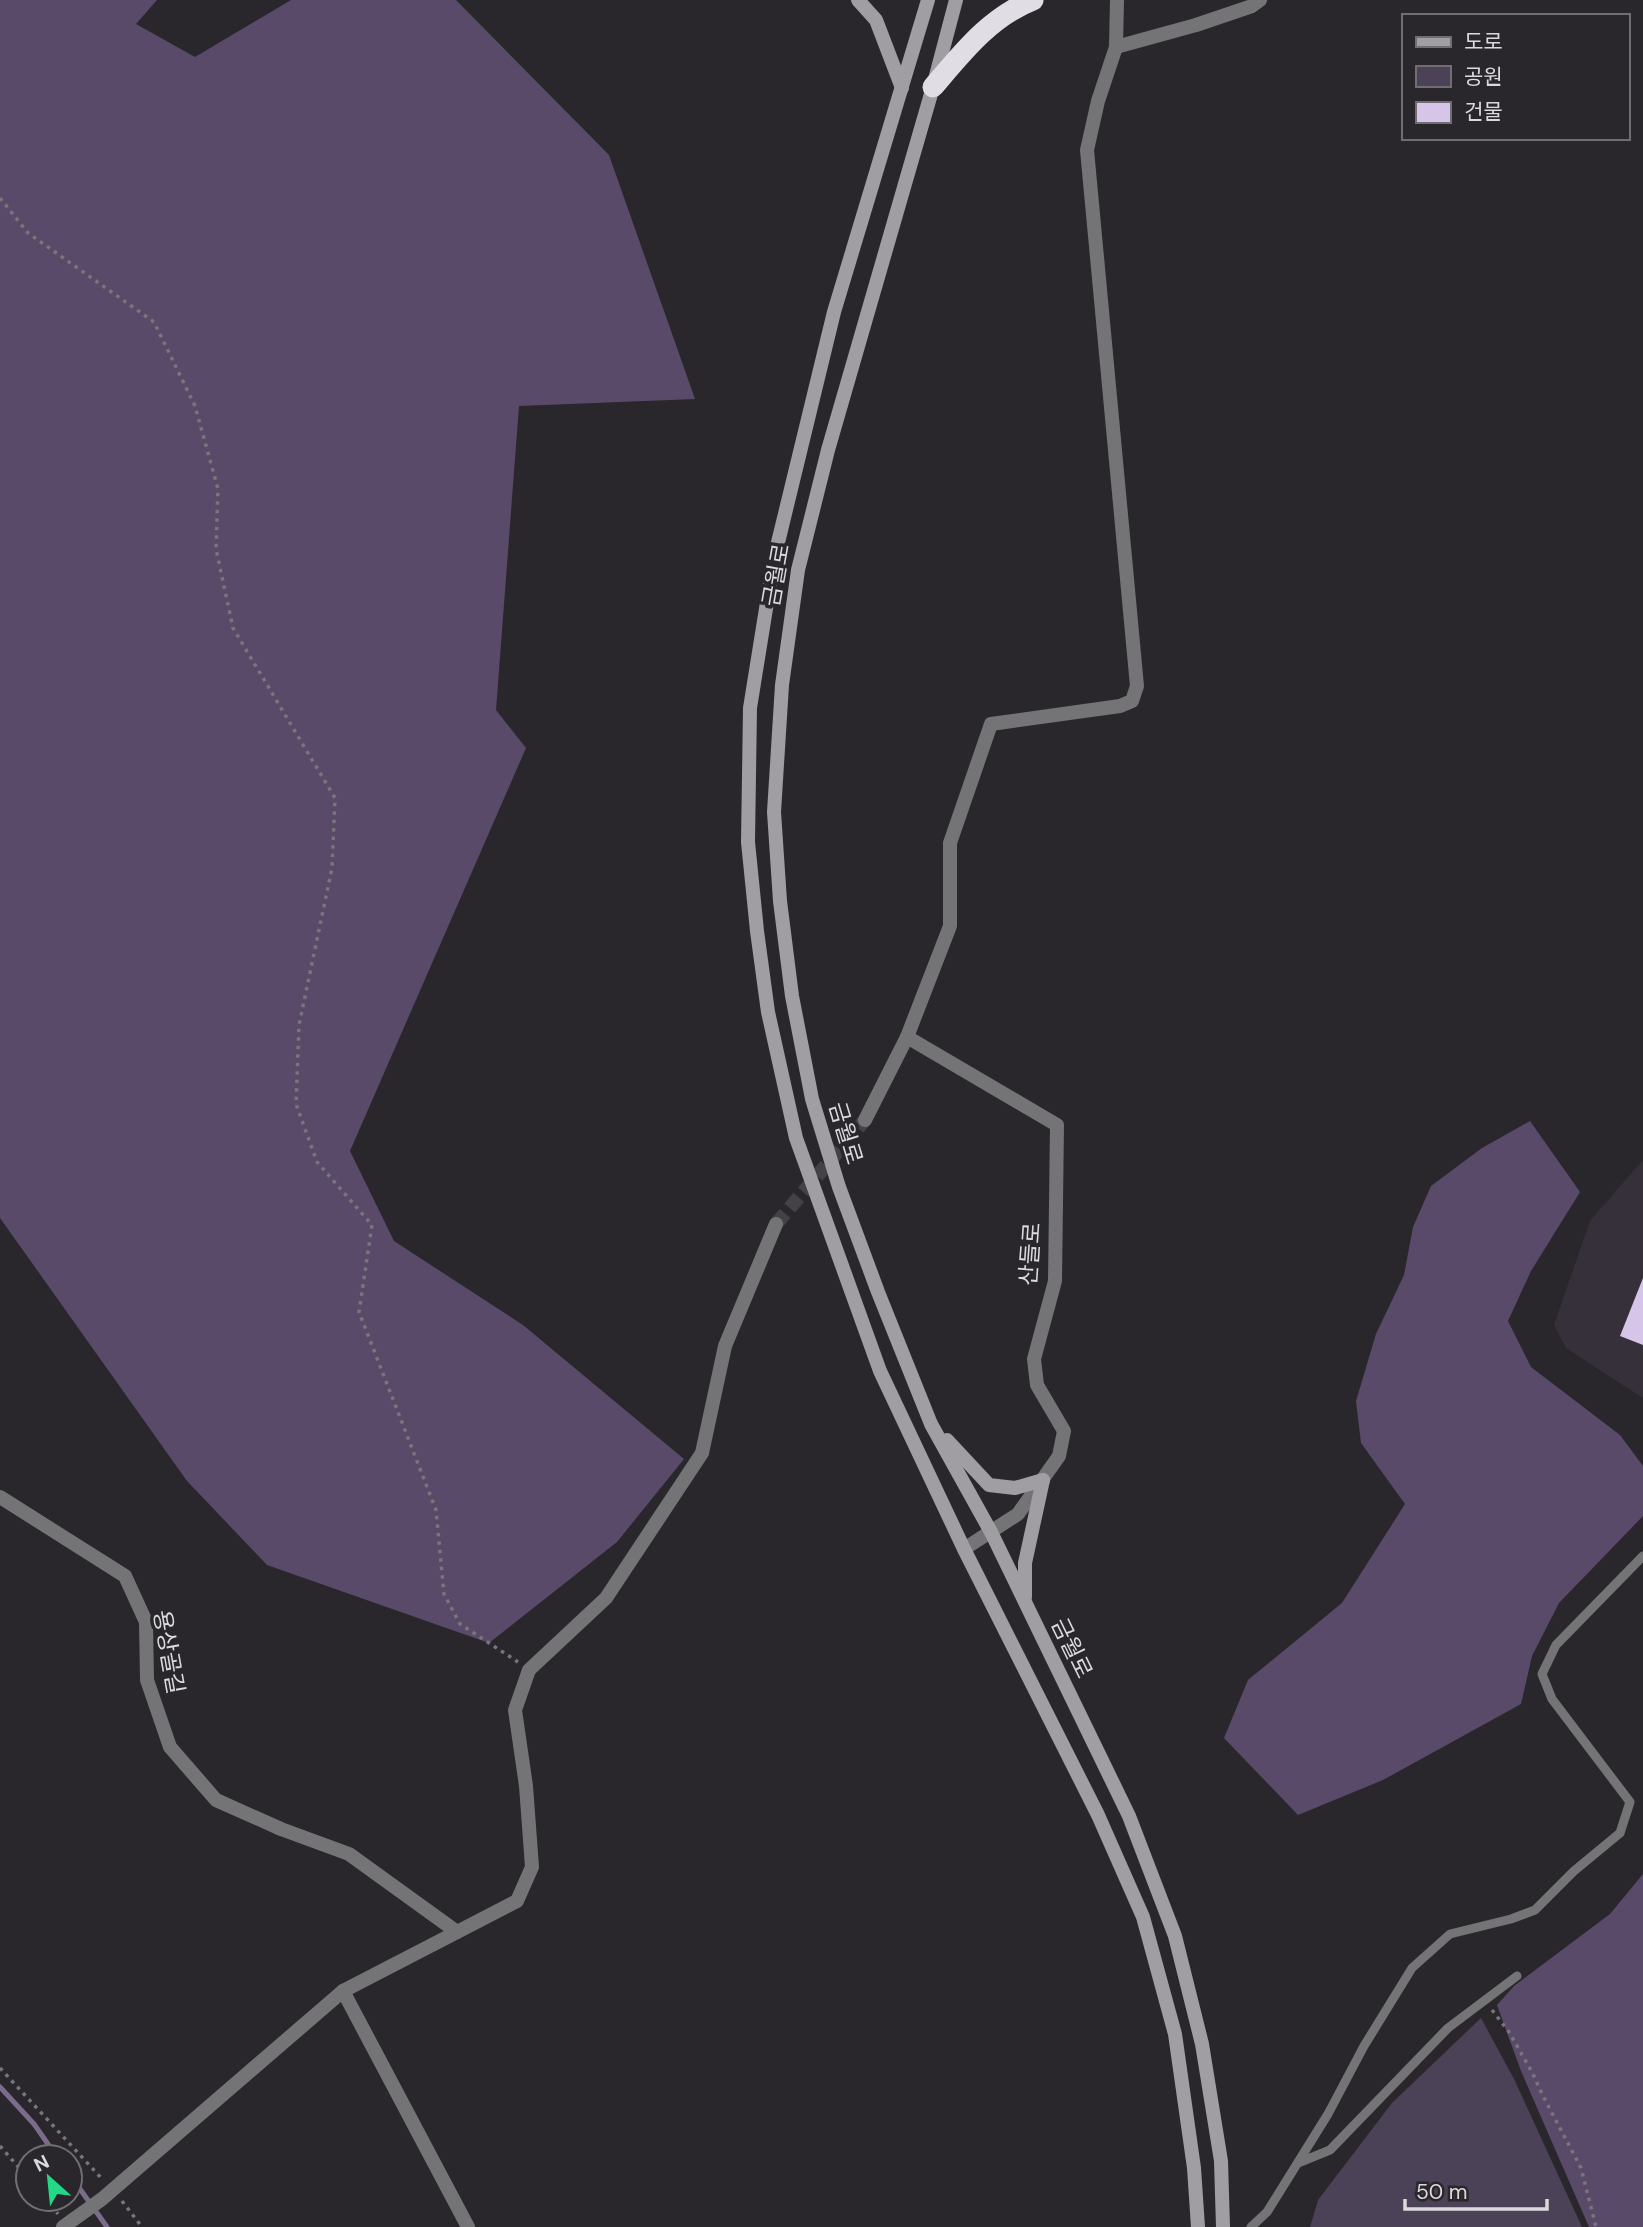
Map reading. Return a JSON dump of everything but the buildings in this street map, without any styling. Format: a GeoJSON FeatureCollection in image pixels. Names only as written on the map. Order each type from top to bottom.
{"type":"FeatureCollection","features":[{"type":"Feature","properties":{"kind":"highway"},"geometry":{"type":"LineString","coordinates":[[933,87],[986,29],[1014,7],[1033,0]]}},
{"type":"Feature","properties":{"kind":"main road"},"geometry":{"type":"LineString","coordinates":[[858,0],[877,20],[902,88]]}},
{"type":"Feature","properties":{"kind":"main road","name":"금월로"},"geometry":{"type":"LineString","coordinates":[[928,0],[834,313],[774,559],[750,708],[748,842],[768,1012],[796,1138],[880,1371],[964,1549],[1098,1815],[1143,1917],[1175,2034],[1194,2168],[1198,2227]]}},
{"type":"Feature","properties":{"kind":"main road","name":"금월로"},"geometry":{"type":"LineString","coordinates":[[956,0],[828,450],[798,570],[782,685],[774,812],[780,901],[792,996],[812,1099],[839,1187],[932,1423],[991,1532],[1129,1815],[1175,1936],[1202,2043],[1221,2161],[1223,2227]]}},
{"type":"Feature","properties":{"kind":"main road"},"geometry":{"type":"LineString","coordinates":[[932,1423],[989,1485],[1015,1488],[1043,1480],[1025,1563],[1025,1602]]}},
{"type":"Feature","properties":{"kind":"street"},"geometry":{"type":"LineString","coordinates":[[865,1120],[907,1037],[950,926],[950,843],[991,724],[1120,706],[1132,701],[1137,686],[1087,150],[1098,101],[1116,47],[1116,0]]}},
{"type":"Feature","properties":{"kind":"street"},"geometry":{"type":"LineString","coordinates":[[1116,47],[1196,25],[1252,6],[1260,0]]}},
{"type":"Feature","properties":{"kind":"street","name":"산들로"},"geometry":{"type":"LineString","coordinates":[[907,1037],[1057,1125],[1055,1281],[1034,1359],[1037,1385],[1064,1431],[1059,1456],[1018,1514],[964,1549]]}},
{"type":"Feature","properties":{"kind":"street"},"geometry":{"type":"LineString","coordinates":[[63,2227],[107,2194],[343,1991],[517,1901],[532,1867],[526,1786],[515,1710],[529,1670],[606,1598],[702,1453],[725,1346],[776,1224]]}},
{"type":"Feature","properties":{"kind":"street","name":"용상골길"},"geometry":{"type":"LineString","coordinates":[[0,1497],[125,1576],[146,1622],[147,1680],[170,1747],[216,1800],[281,1829],[349,1854],[457,1932]]}},
{"type":"Feature","properties":{"kind":"street"},"geometry":{"type":"LineString","coordinates":[[343,1991],[468,2227]]}},
{"type":"Feature","properties":{"kind":"lane"},"geometry":{"type":"LineString","coordinates":[[1251,2227],[1267,2212],[1328,2114],[1364,2046],[1412,1968],[1450,1934],[1511,1919],[1535,1910],[1574,1871],[1620,1833],[1630,1802],[1552,1699],[1542,1674],[1556,1645],[1643,1556]]}},
{"type":"Feature","properties":{"kind":"lane"},"geometry":{"type":"LineString","coordinates":[[1296,2164],[1330,2150],[1448,2028],[1517,1976]]}},
{"type":"Feature","properties":{"kind":"path"},"geometry":{"type":"LineString","coordinates":[[0,198],[28,233],[154,322],[195,406],[218,489],[216,549],[233,628],[335,798],[332,868],[299,1025],[296,1104],[317,1162],[372,1225],[359,1312],[436,1510],[444,1594],[460,1624],[529,1670]]}},
{"type":"Feature","properties":{"kind":"path"},"geometry":{"type":"LineString","coordinates":[[1484,2002],[1509,2032],[1581,2168],[1596,2227]]}},
{"type":"Feature","properties":{"kind":"path"},"geometry":{"type":"LineString","coordinates":[[0,2068],[107,2194],[132,2212],[142,2227]]}},
{"type":"Feature","properties":{"kind":"path"},"geometry":{"type":"LineString","coordinates":[[0,2146],[14,2162]]}},
{"type":"Feature","properties":{"kind":"shaded area"},"geometry":{"type":"Polygon","coordinates":[[[0,0],[157,0],[136,24],[195,57],[291,0],[456,0],[609,155],[695,399],[519,406],[496,710],[526,748],[350,1151],[394,1241],[523,1325],[684,1459],[617,1542],[489,1643],[267,1565],[187,1481],[0,1218],[0,0]]]}},
{"type":"Feature","properties":{"kind":"shaded area"},"geometry":{"type":"Polygon","coordinates":[[[1530,1121],[1580,1192],[1531,1271],[1508,1321],[1531,1367],[1620,1435],[1643,1466],[1643,1516],[1559,1603],[1532,1656],[1521,1704],[1383,1780],[1298,1815],[1224,1738],[1248,1680],[1342,1603],[1405,1504],[1361,1443],[1356,1401],[1376,1334],[1404,1275],[1413,1227],[1431,1186],[1482,1148],[1530,1121]]]}},
{"type":"Feature","properties":{"kind":"shaded area"},"geometry":{"type":"Polygon","coordinates":[[[1643,1160],[1643,1398],[1566,1348],[1554,1325],[1590,1221],[1643,1160]]]}},
{"type":"Feature","properties":{"kind":"shaded area"},"geometry":{"type":"Polygon","coordinates":[[[1643,1874],[1643,2227],[1589,2227],[1521,2071],[1497,2005],[1514,1986],[1610,1914],[1643,1874]]]}},
{"type":"Feature","properties":{"kind":"green space"},"geometry":{"type":"Polygon","coordinates":[[[1481,2018],[1514,2079],[1582,2227],[1310,2227],[1318,2200],[1392,2103],[1481,2018]]]}},
{"type":"Feature","properties":{"kind":"waterway"},"geometry":{"type":"LineString","coordinates":[[0,2087],[34,2124],[47,2143]]}},
{"type":"Feature","properties":{"kind":"waterway"},"geometry":{"type":"LineString","coordinates":[[84,2195],[107,2227]]}},
{"type":"Feature","properties":{"kind":"tunnel"},"geometry":{"type":"LineString","coordinates":[[776,1224],[865,1120]]}}]}
